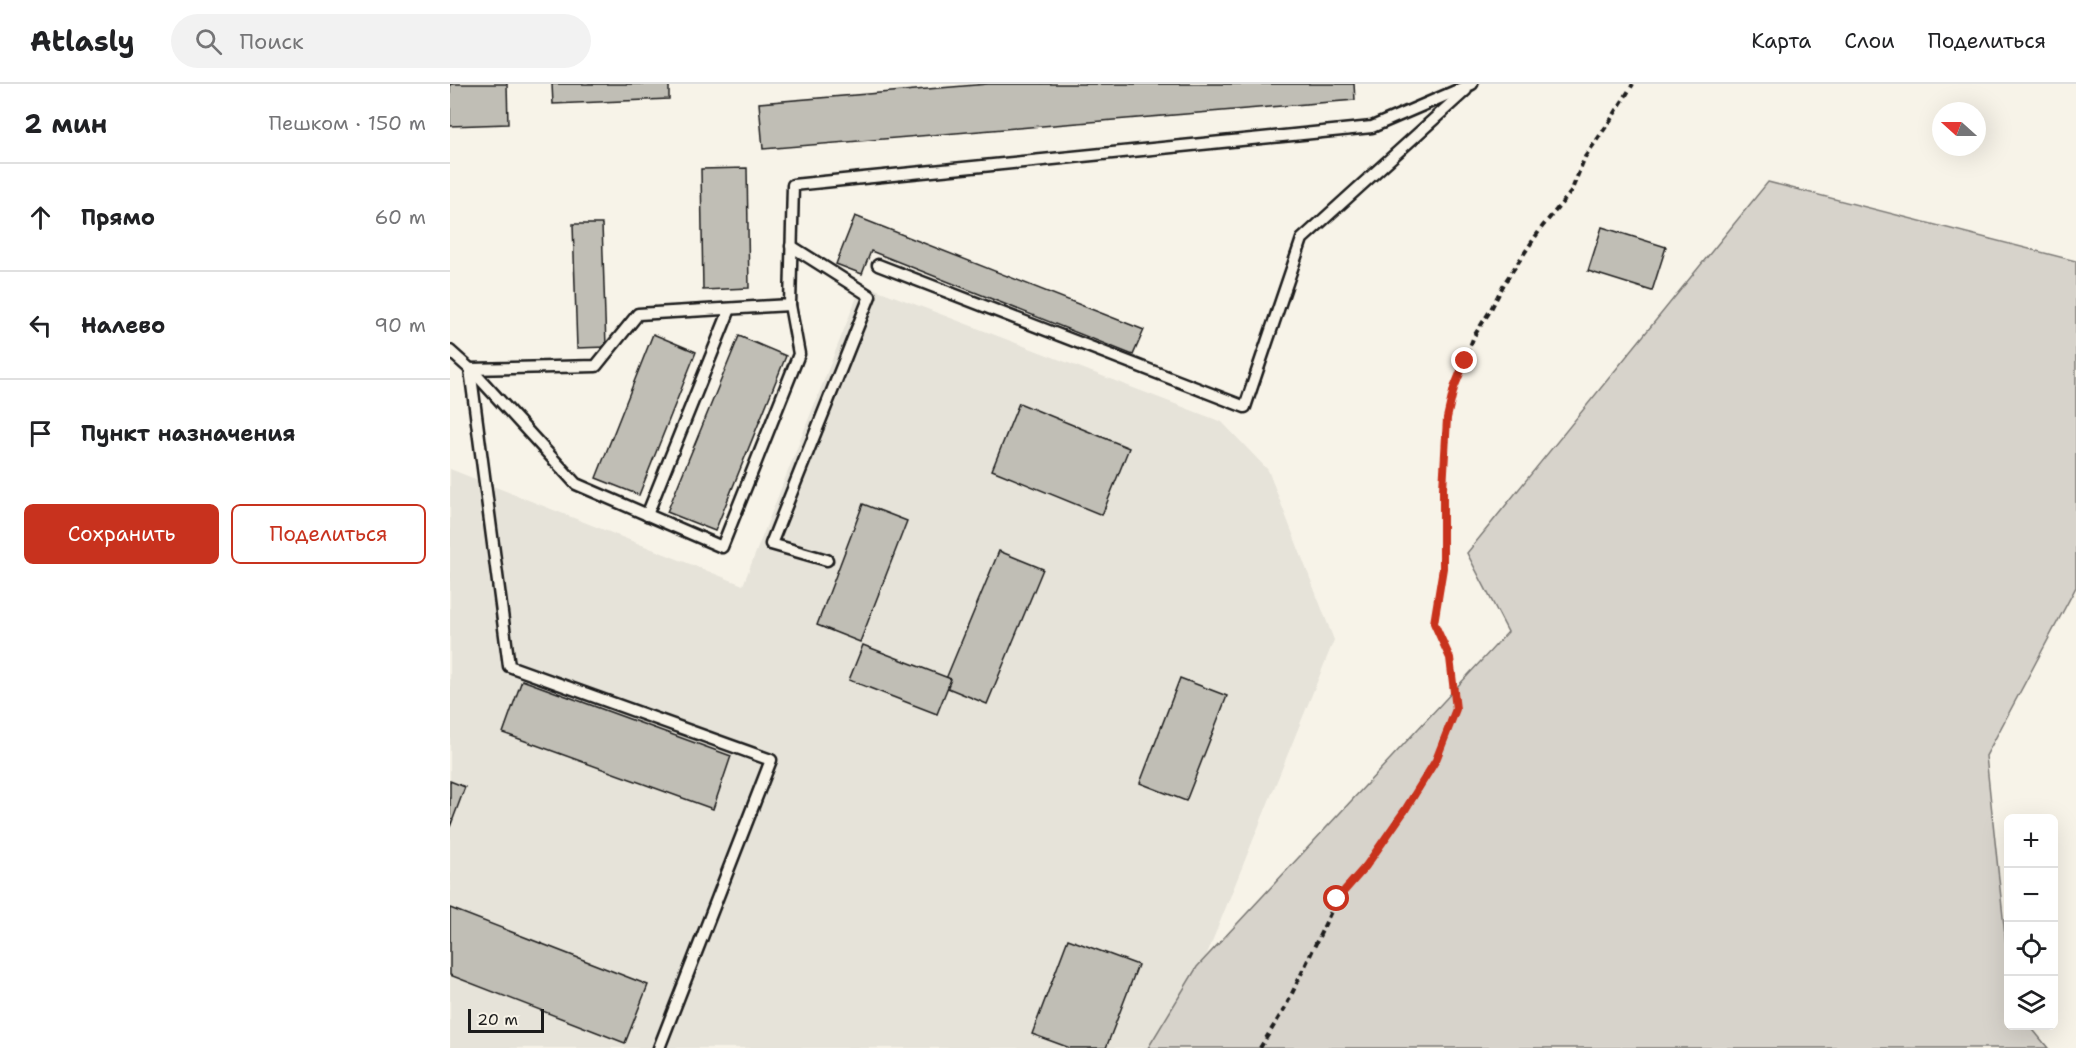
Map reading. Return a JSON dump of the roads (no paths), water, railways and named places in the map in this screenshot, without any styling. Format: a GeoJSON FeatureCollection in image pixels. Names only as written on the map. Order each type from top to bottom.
{"type":"FeatureCollection","features":[{"type":"Feature","properties":{"kind":"lane"},"geometry":{"type":"LineString","coordinates":[[450,351],[470,369],[576,484],[722,547],[799,354],[790,305],[793,185],[1372,127],[1472,84],[1302,239],[1245,407],[878,265]]}},
{"type":"Feature","properties":{"kind":"lane"},"geometry":{"type":"LineString","coordinates":[[791,246],[870,296],[771,544],[827,560]]}},
{"type":"Feature","properties":{"kind":"lane"},"geometry":{"type":"LineString","coordinates":[[470,369],[596,366],[638,314],[790,305]]}},
{"type":"Feature","properties":{"kind":"lane"},"geometry":{"type":"LineString","coordinates":[[647,514],[730,309]]}},
{"type":"Feature","properties":{"kind":"lane"},"geometry":{"type":"LineString","coordinates":[[470,369],[509,666],[771,760],[659,1048]]}}]}
